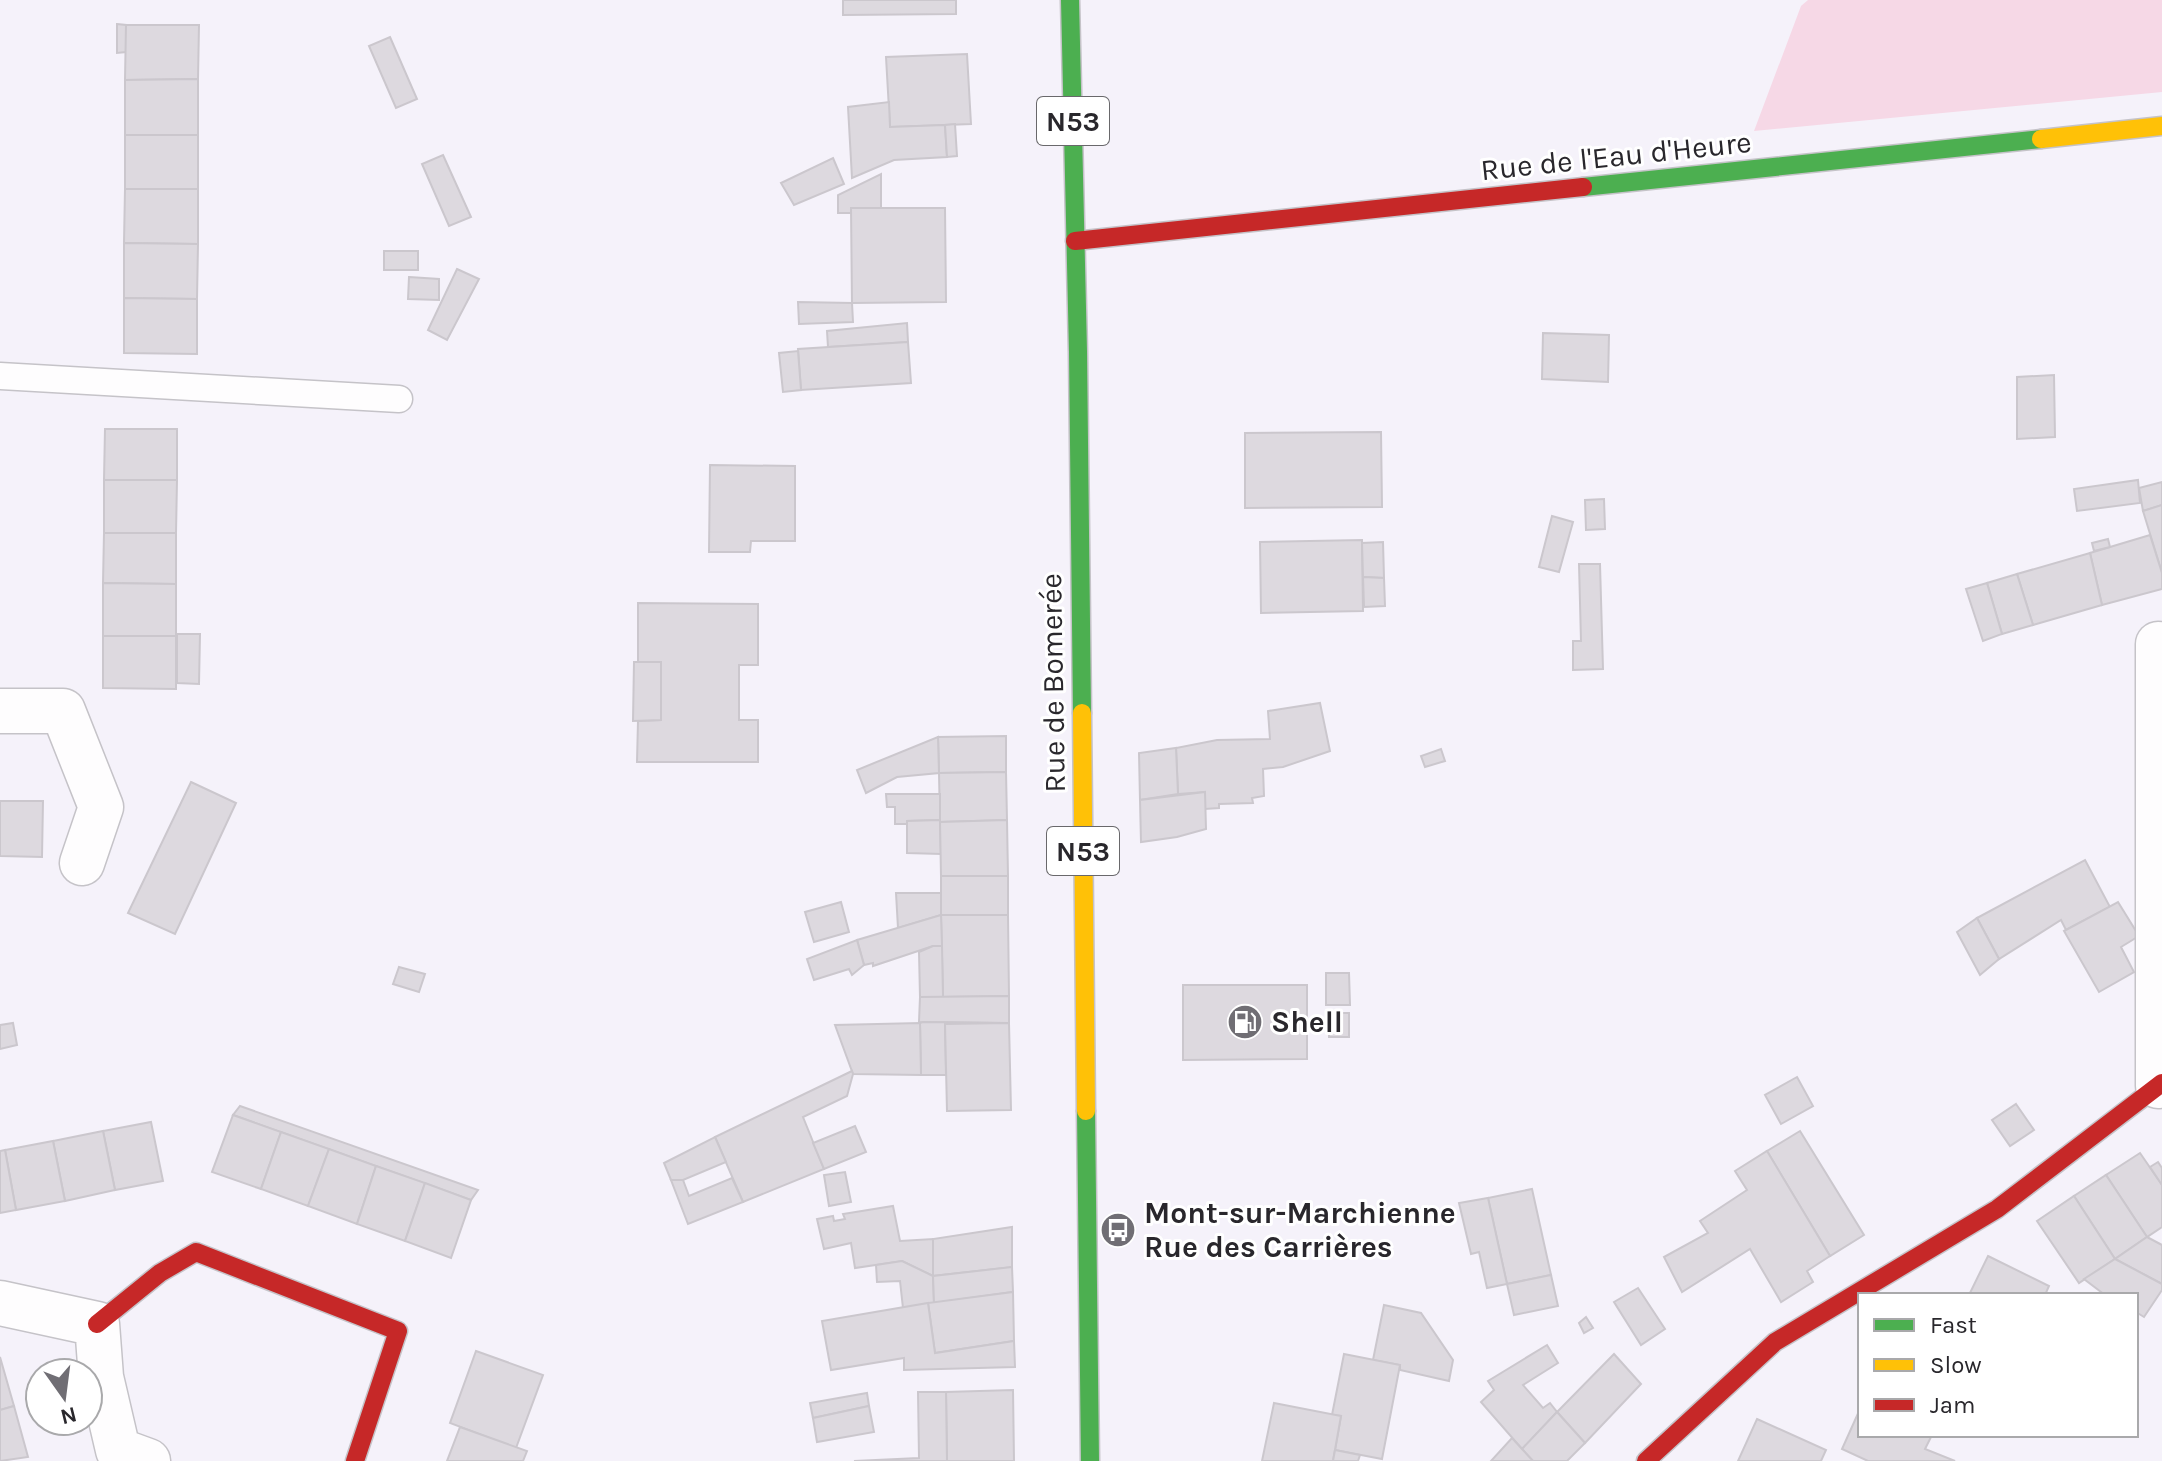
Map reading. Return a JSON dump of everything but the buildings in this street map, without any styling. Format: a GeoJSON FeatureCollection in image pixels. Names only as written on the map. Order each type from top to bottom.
{"type":"FeatureCollection","features":[{"type":"Feature","properties":{"kind":"street","name":"Rue de Bomerée"},"geometry":{"type":"LineString","coordinates":[[1070,0],[1090,1461]]}},
{"type":"Feature","properties":{"kind":"street","name":"Rue de l'Eau d'Heure"},"geometry":{"type":"LineString","coordinates":[[1075,241],[2162,126]]}},
{"type":"Feature","properties":{"kind":"street"},"geometry":{"type":"LineString","coordinates":[[1646,1461],[1775,1342],[1997,1209],[2160,1085],[2158,644]]}},
{"type":"Feature","properties":{"kind":"street"},"geometry":{"type":"LineString","coordinates":[[0,711],[63,711],[101,807],[82,863]]}},
{"type":"Feature","properties":{"kind":"street"},"geometry":{"type":"LineString","coordinates":[[97,1324],[160,1273],[196,1252],[398,1331],[355,1461]]}},
{"type":"Feature","properties":{"kind":"street"},"geometry":{"type":"LineString","coordinates":[[0,1303],[97,1324]]}},
{"type":"Feature","properties":{"kind":"street"},"geometry":{"type":"LineString","coordinates":[[97,1324],[101,1377],[118,1450],[148,1461]]}},
{"type":"Feature","properties":{"kind":"lane"},"geometry":{"type":"LineString","coordinates":[[0,376],[399,399]]}},
{"type":"Feature","properties":{"kind":"shaded area"},"geometry":{"type":"Polygon","coordinates":[[[1808,0],[2162,0],[2162,92],[1754,131],[1801,6],[1808,0]]]}},
{"type":"Feature","properties":{"kind":"traffic: fast"},"geometry":{"type":"LineString","coordinates":[[1070,0],[1082,713]]}},
{"type":"Feature","properties":{"kind":"traffic: fast"},"geometry":{"type":"LineString","coordinates":[[1583,187],[2041,139]]}},
{"type":"Feature","properties":{"kind":"traffic: fast"},"geometry":{"type":"LineString","coordinates":[[1086,1111],[1090,1461]]}},
{"type":"Feature","properties":{"kind":"traffic: slow"},"geometry":{"type":"LineString","coordinates":[[2041,139],[2162,126]]}},
{"type":"Feature","properties":{"kind":"traffic: slow"},"geometry":{"type":"LineString","coordinates":[[1082,713],[1086,1111]]}},
{"type":"Feature","properties":{"kind":"traffic: jam"},"geometry":{"type":"LineString","coordinates":[[1075,241],[1583,187]]}},
{"type":"Feature","properties":{"kind":"traffic: jam"},"geometry":{"type":"LineString","coordinates":[[1646,1461],[1775,1342],[1997,1209],[2162,1083]]}},
{"type":"Feature","properties":{"kind":"traffic: jam"},"geometry":{"type":"LineString","coordinates":[[97,1324],[160,1273],[196,1252],[398,1331],[355,1461]]}},
{"type":"Feature","properties":{"kind":"place","name":"Shell"},"geometry":{"type":"Point","coordinates":[1245,1022]}},
{"type":"Feature","properties":{"kind":"place","name":"Mont-sur-Marchienne Rue des Carrières"},"geometry":{"type":"Point","coordinates":[1118,1230]}}]}
